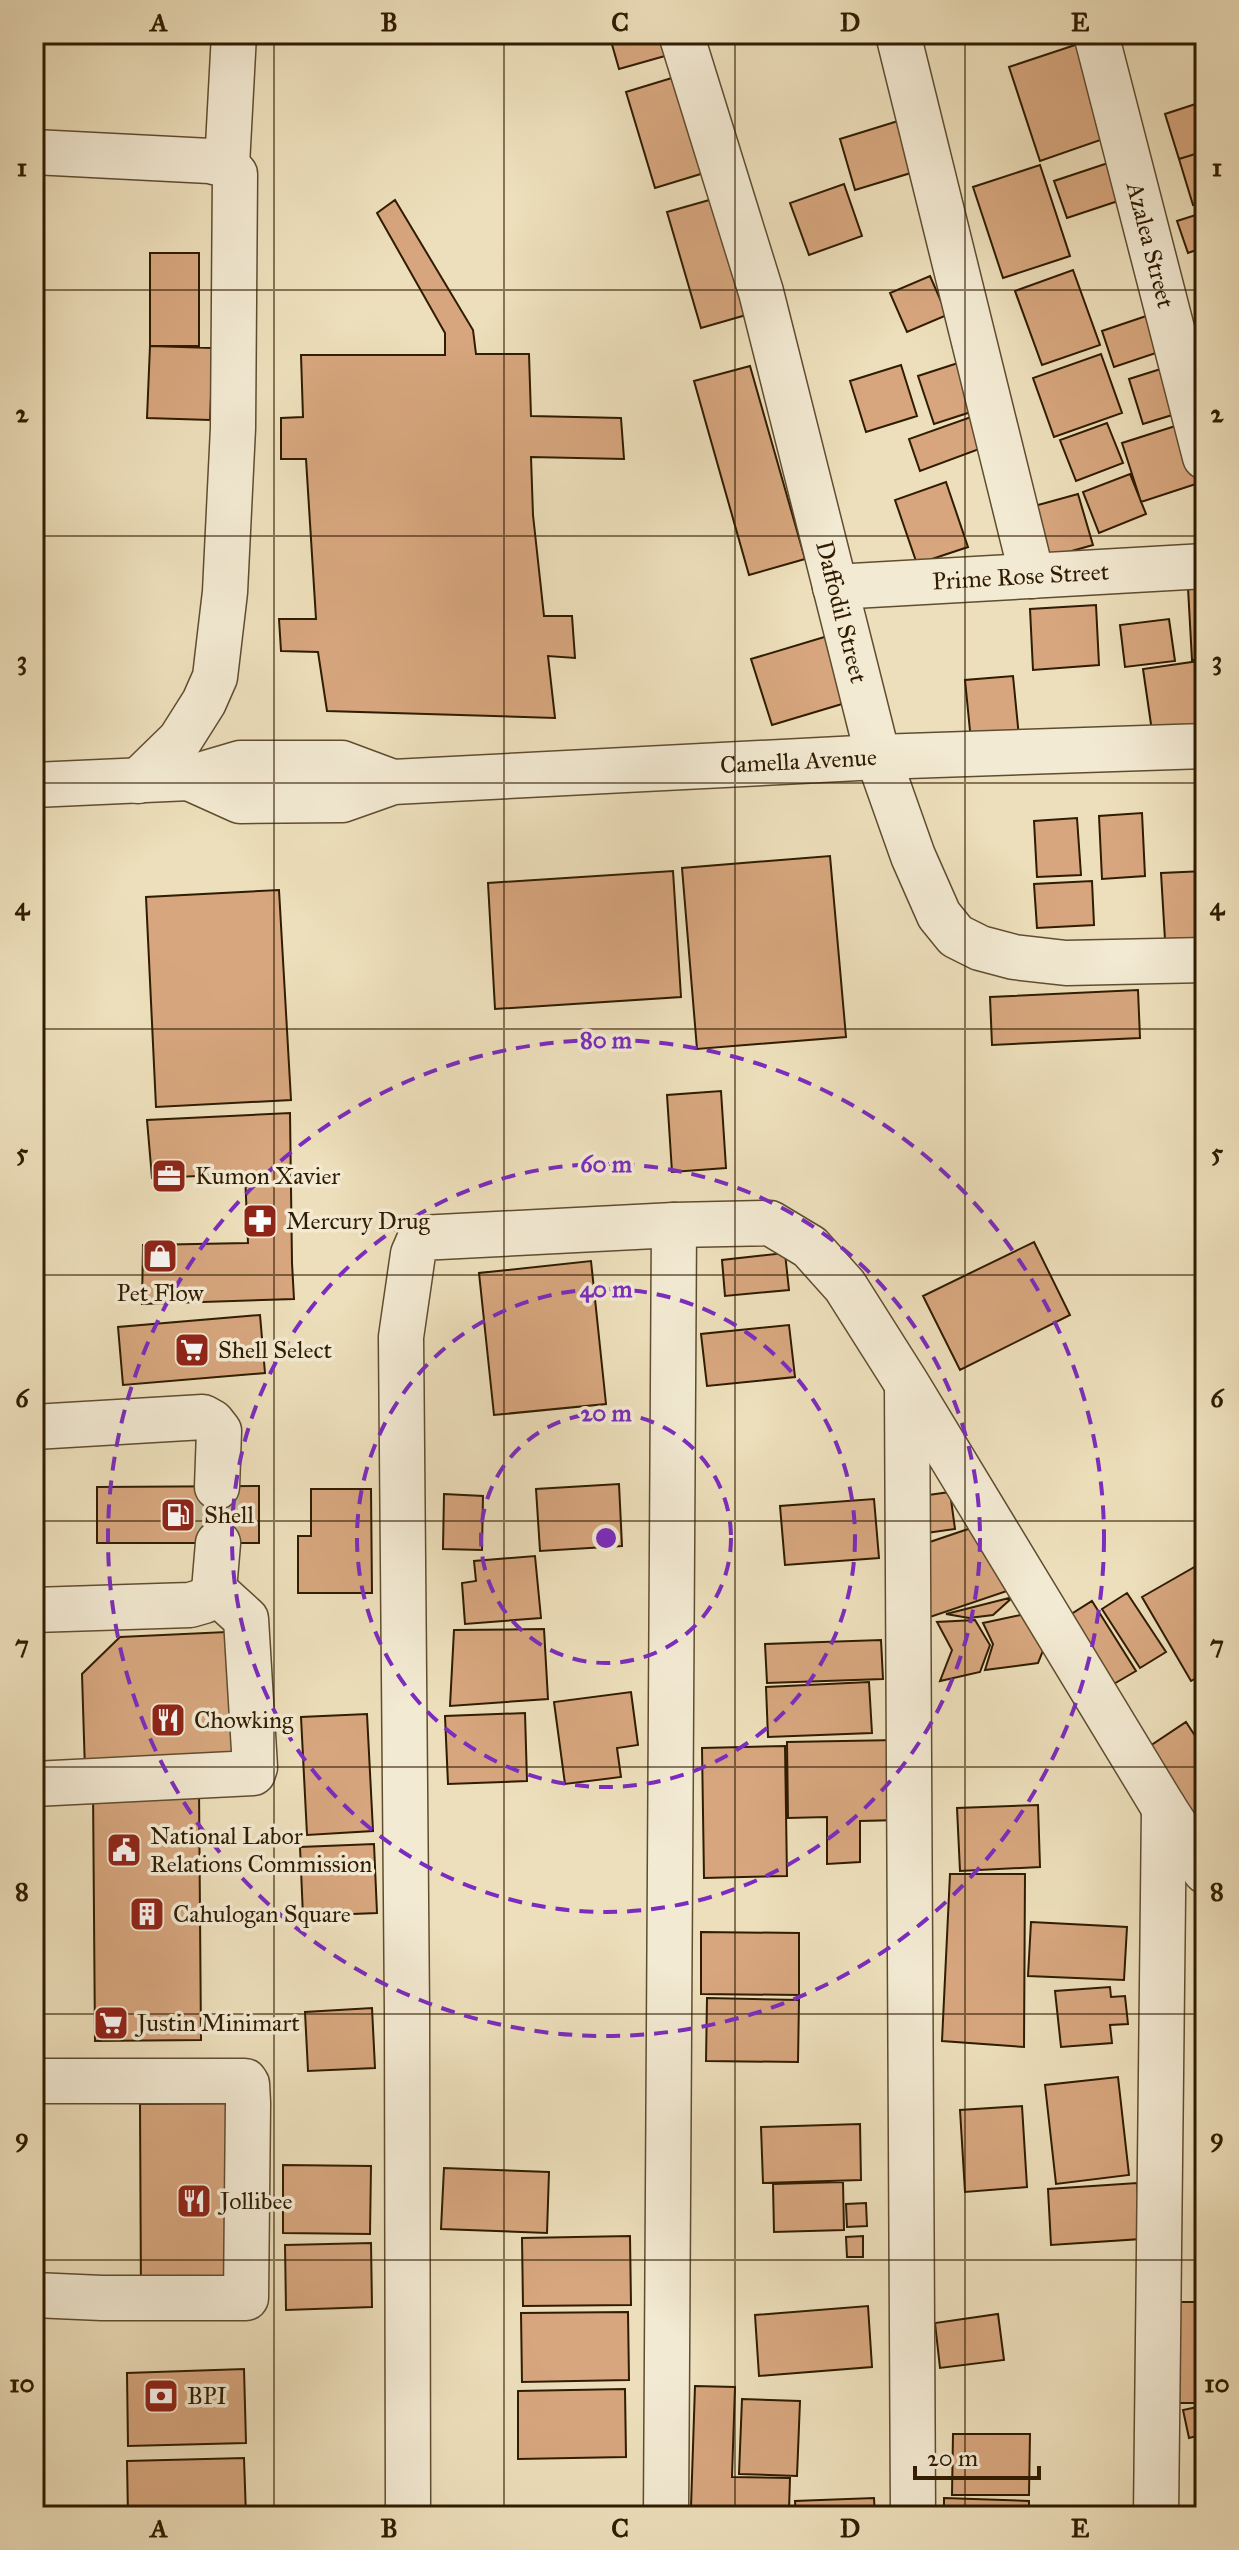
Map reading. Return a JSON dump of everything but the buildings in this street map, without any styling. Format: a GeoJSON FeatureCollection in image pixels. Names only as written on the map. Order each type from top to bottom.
{"type":"FeatureCollection","features":[{"type":"Feature","properties":{"kind":"street"},"geometry":{"type":"LineString","coordinates":[[227,165],[234,34]]}},
{"type":"Feature","properties":{"kind":"street","name":"Daffodil Street"},"geometry":{"type":"LineString","coordinates":[[681,34],[761,292],[878,757],[913,856],[939,915],[956,936],[980,948],[1014,957],[1066,963],[1205,960]]}},
{"type":"Feature","properties":{"kind":"street"},"geometry":{"type":"LineString","coordinates":[[898,34],[1032,576]]}},
{"type":"Feature","properties":{"kind":"street","name":"Azalea Street"},"geometry":{"type":"LineString","coordinates":[[1096,34],[1205,457]]}},
{"type":"Feature","properties":{"kind":"street"},"geometry":{"type":"LineString","coordinates":[[34,152],[210,161],[227,165],[235,174],[233,428],[225,592],[215,677],[204,702],[180,740],[138,781]]}},
{"type":"Feature","properties":{"kind":"street","name":"Prime Rose Street"},"geometry":{"type":"LineString","coordinates":[[835,587],[1205,566]]}},
{"type":"Feature","properties":{"kind":"street","name":"Camella Avenue"},"geometry":{"type":"LineString","coordinates":[[34,785],[189,778],[240,801],[342,800],[393,782],[878,757],[1205,746]]}},
{"type":"Feature","properties":{"kind":"street"},"geometry":{"type":"LineString","coordinates":[[408,2516],[401,1337],[413,1254],[420,1238],[770,1223],[810,1247],[845,1286],[1205,1871]]}},
{"type":"Feature","properties":{"kind":"street"},"geometry":{"type":"LineString","coordinates":[[666,2516],[674,1225]]}},
{"type":"Feature","properties":{"kind":"street"},"geometry":{"type":"LineString","coordinates":[[907,1384],[913,2516]]}},
{"type":"Feature","properties":{"kind":"street"},"geometry":{"type":"LineString","coordinates":[[34,1427],[203,1417],[219,1431],[217,1487]]}},
{"type":"Feature","properties":{"kind":"street"},"geometry":{"type":"LineString","coordinates":[[34,1610],[190,1605],[204,1601],[214,1590],[218,1543]]}},
{"type":"Feature","properties":{"kind":"street"},"geometry":{"type":"LineString","coordinates":[[34,1784],[253,1773],[246,1619],[214,1590]]}},
{"type":"Feature","properties":{"kind":"street"},"geometry":{"type":"LineString","coordinates":[[1156,2516],[1164,1808]]}},
{"type":"Feature","properties":{"kind":"street"},"geometry":{"type":"LineString","coordinates":[[34,2081],[245,2081],[248,2118],[246,2298],[34,2295]]}},
{"type":"Feature","properties":{"kind":"tunnel"},"geometry":{"type":"LineString","coordinates":[[217,1487],[218,1543]]}},
{"type":"Feature","properties":{"kind":"place","name":"Kumon Xavier"},"geometry":{"type":"Point","coordinates":[169,1176]}},
{"type":"Feature","properties":{"kind":"place","name":"Mercury Drug"},"geometry":{"type":"Point","coordinates":[260,1221]}},
{"type":"Feature","properties":{"kind":"place","name":"Pet Flow"},"geometry":{"type":"Point","coordinates":[160,1256]}},
{"type":"Feature","properties":{"kind":"place","name":"Shell Select"},"geometry":{"type":"Point","coordinates":[192,1350]}},
{"type":"Feature","properties":{"kind":"place","name":"Shell"},"geometry":{"type":"Point","coordinates":[178,1515]}},
{"type":"Feature","properties":{"kind":"place","name":"Chowking"},"geometry":{"type":"Point","coordinates":[168,1720]}},
{"type":"Feature","properties":{"kind":"place","name":"National Labor Relations Commission"},"geometry":{"type":"Point","coordinates":[124,1850]}},
{"type":"Feature","properties":{"kind":"place","name":"Cahulogan Square"},"geometry":{"type":"Point","coordinates":[147,1914]}},
{"type":"Feature","properties":{"kind":"place","name":"Justin Minimart"},"geometry":{"type":"Point","coordinates":[111,2023]}},
{"type":"Feature","properties":{"kind":"place","name":"Jollibee"},"geometry":{"type":"Point","coordinates":[194,2201]}},
{"type":"Feature","properties":{"kind":"place","name":"BPI"},"geometry":{"type":"Point","coordinates":[161,2396]}}]}
